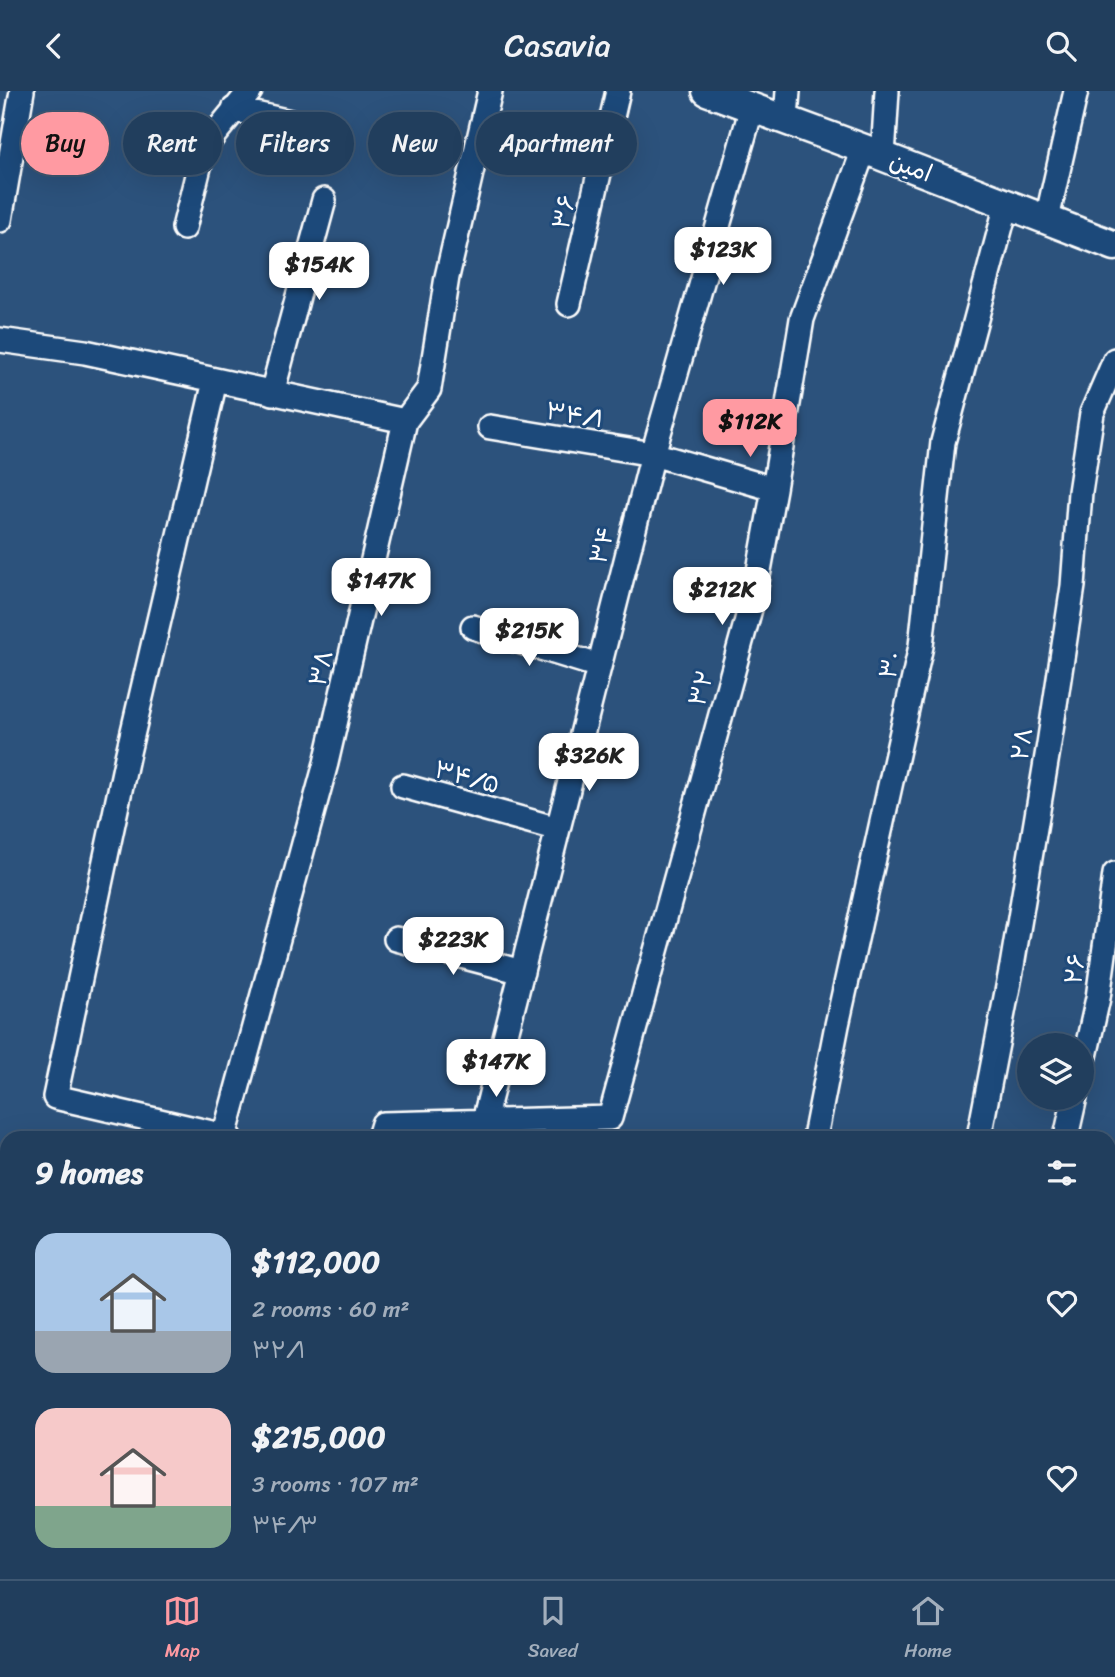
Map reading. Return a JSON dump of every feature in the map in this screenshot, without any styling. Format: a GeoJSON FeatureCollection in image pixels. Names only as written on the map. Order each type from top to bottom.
{"type":"FeatureCollection","features":[{"type":"Feature","properties":{"kind":"street"},"geometry":{"type":"LineString","coordinates":[[0,220],[22,91]]}},
{"type":"Feature","properties":{"kind":"street"},"geometry":{"type":"LineString","coordinates":[[184,228],[204,147],[250,91]]}},
{"type":"Feature","properties":{"kind":"street","name":"۳۸"},"geometry":{"type":"LineString","coordinates":[[226,1131],[326,762],[405,421],[429,389],[447,277],[490,91]]}},
{"type":"Feature","properties":{"kind":"street","name":"۳۶"},"geometry":{"type":"LineString","coordinates":[[569,303],[618,91]]}},
{"type":"Feature","properties":{"kind":"street","name":"امین"},"geometry":{"type":"LineString","coordinates":[[706,91],[874,152],[1115,246]]}},
{"type":"Feature","properties":{"kind":"street"},"geometry":{"type":"LineString","coordinates":[[786,119],[788,91]]}},
{"type":"Feature","properties":{"kind":"street","name":"۳۲"},"geometry":{"type":"LineString","coordinates":[[575,1128],[610,1118],[756,587],[802,319],[874,152],[887,91]]}},
{"type":"Feature","properties":{"kind":"street"},"geometry":{"type":"LineString","coordinates":[[1047,219],[1076,91]]}},
{"type":"Feature","properties":{"kind":"street","name":"۳۴"},"geometry":{"type":"LineString","coordinates":[[484,1121],[653,454],[752,107]]}},
{"type":"Feature","properties":{"kind":"street"},"geometry":{"type":"LineString","coordinates":[[234,109],[247,112]]}},
{"type":"Feature","properties":{"kind":"street"},"geometry":{"type":"LineString","coordinates":[[272,393],[324,201]]}},
{"type":"Feature","properties":{"kind":"street","name":"۳۰"},"geometry":{"type":"LineString","coordinates":[[815,1131],[921,646],[943,442],[1007,204]]}},
{"type":"Feature","properties":{"kind":"street"},"geometry":{"type":"LineString","coordinates":[[0,340],[85,352],[405,421]]}},
{"type":"Feature","properties":{"kind":"street","name":"۲۸"},"geometry":{"type":"LineString","coordinates":[[980,1131],[1012,966],[1049,744],[1073,586],[1080,492],[1092,413],[1115,360]]}},
{"type":"Feature","properties":{"kind":"street"},"geometry":{"type":"LineString","coordinates":[[199,1131],[55,1097],[127,757],[215,381]]}},
{"type":"Feature","properties":{"kind":"street","name":"۳۴/۱"},"geometry":{"type":"LineString","coordinates":[[490,427],[653,454],[774,489]]}},
{"type":"Feature","properties":{"kind":"street"},"geometry":{"type":"LineString","coordinates":[[473,627],[599,666]]}},
{"type":"Feature","properties":{"kind":"street","name":"۳۴/۵"},"geometry":{"type":"LineString","coordinates":[[403,786],[558,829]]}},
{"type":"Feature","properties":{"kind":"street","name":"۲۶"},"geometry":{"type":"LineString","coordinates":[[1090,1033],[1098,998],[1115,874]]}},
{"type":"Feature","properties":{"kind":"street"},"geometry":{"type":"LineString","coordinates":[[396,939],[522,972]]}},
{"type":"Feature","properties":{"kind":"street"},"geometry":{"type":"LineString","coordinates":[[1067,1131],[1072,1110]]}},
{"type":"Feature","properties":{"kind":"street"},"geometry":{"type":"LineString","coordinates":[[381,1131],[383,1125],[484,1121],[575,1128]]}}]}
